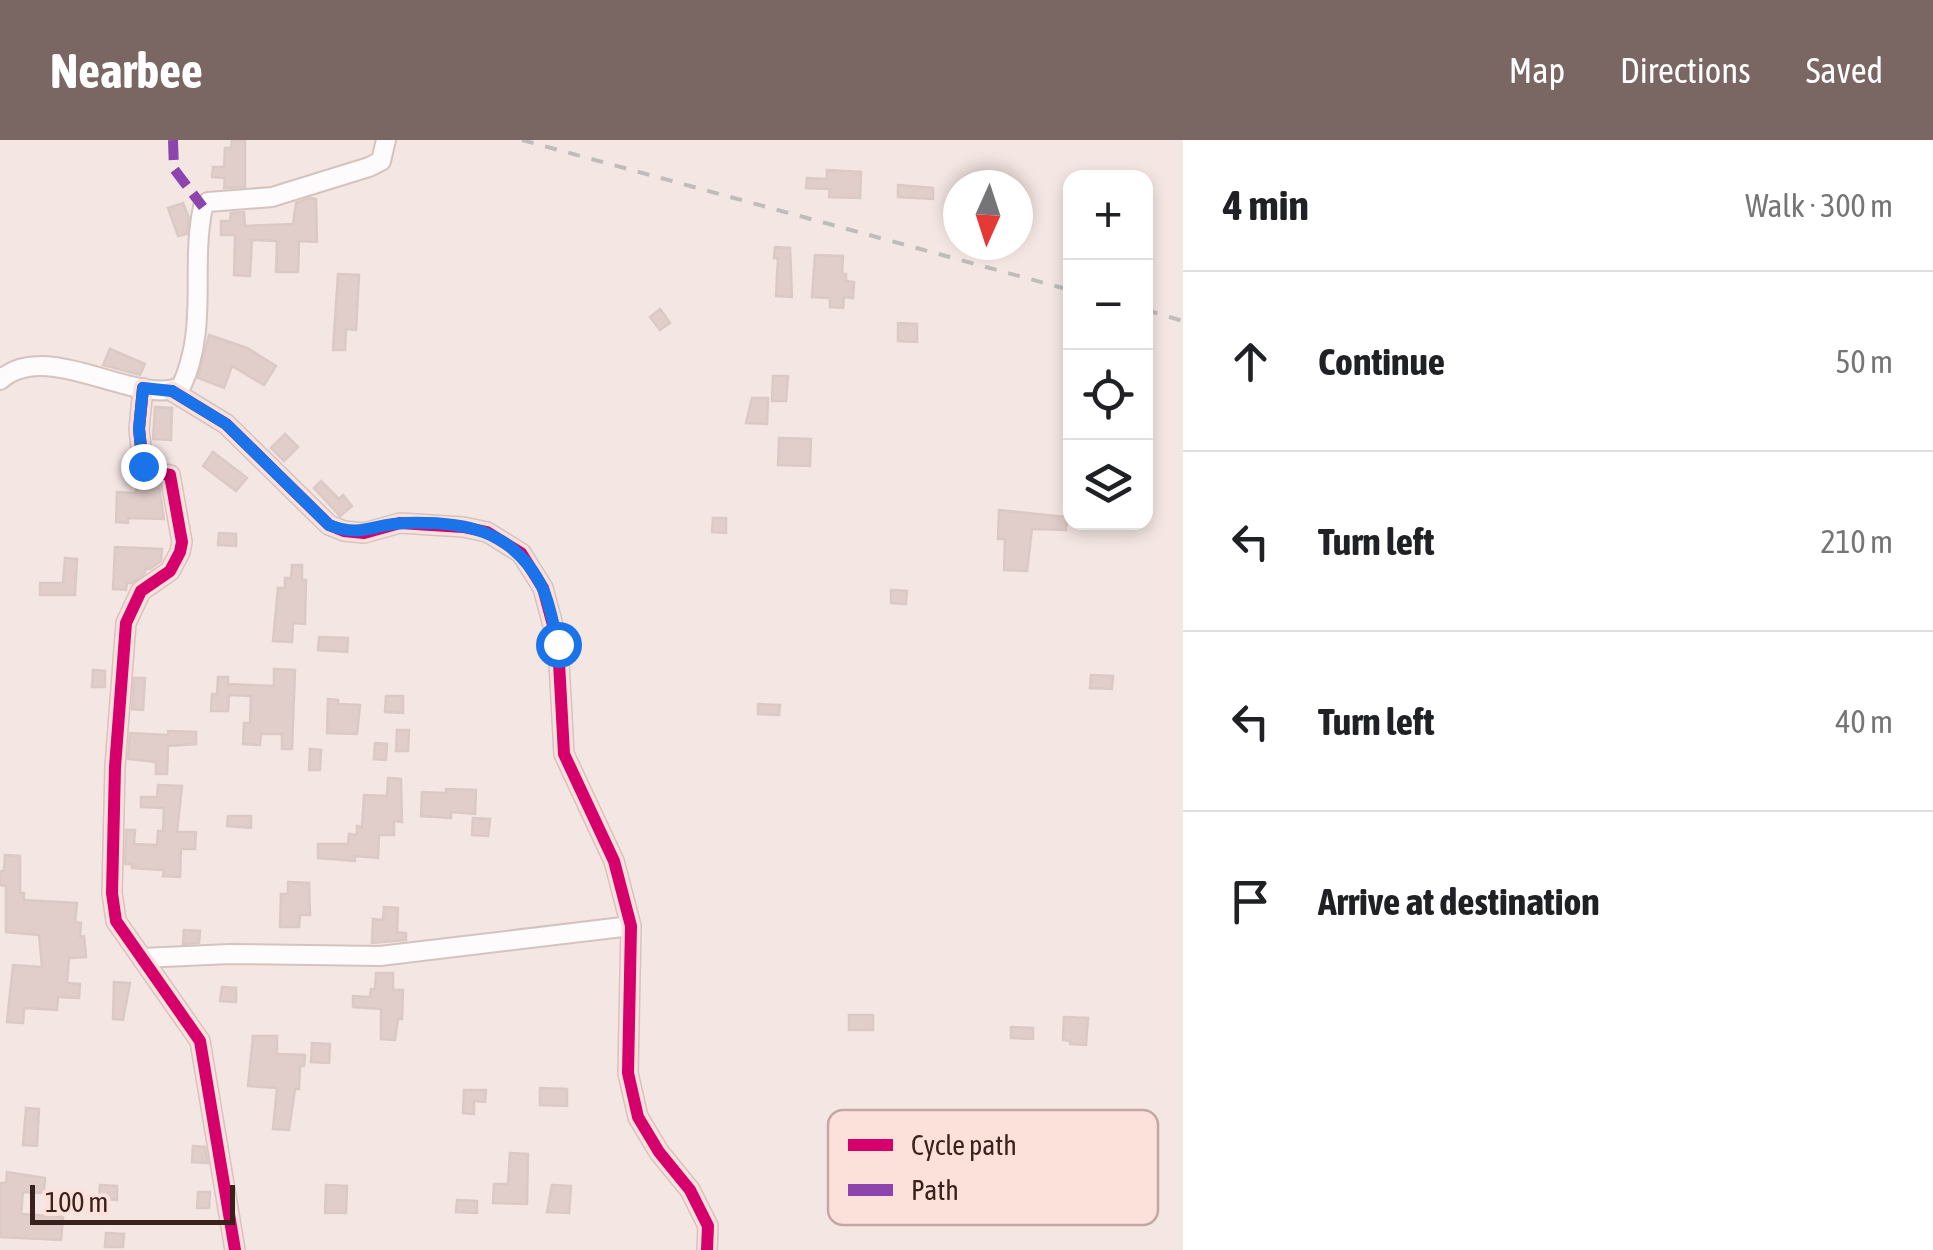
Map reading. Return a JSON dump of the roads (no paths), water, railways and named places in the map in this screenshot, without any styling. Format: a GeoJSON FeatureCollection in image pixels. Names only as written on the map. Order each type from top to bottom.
{"type":"FeatureCollection","features":[{"type":"Feature","properties":{"kind":"street"},"geometry":{"type":"LineString","coordinates":[[172,391],[182,387],[190,370],[199,314],[203,207],[208,202],[272,197],[369,167],[381,161],[386,140]]}},
{"type":"Feature","properties":{"kind":"street"},"geometry":{"type":"LineString","coordinates":[[0,380],[7,374],[37,367],[72,370],[143,388],[172,391],[226,424],[329,525],[364,532],[400,523],[463,527],[486,532],[521,553],[543,588],[558,644],[564,754],[614,861],[631,926],[628,1074],[638,1117],[659,1152],[690,1190],[708,1226],[707,1250]]}},
{"type":"Feature","properties":{"kind":"street"},"geometry":{"type":"LineString","coordinates":[[143,388],[139,429],[144,470],[170,475],[182,542],[170,571],[141,591],[126,623],[115,767],[112,893],[116,920],[200,1041],[235,1250]]}},
{"type":"Feature","properties":{"kind":"street"},"geometry":{"type":"LineString","coordinates":[[142,958],[230,954],[380,956],[631,926]]}},
{"type":"Feature","properties":{"kind":"railway"},"geometry":{"type":"LineString","coordinates":[[522,140],[1063,288]]}},
{"type":"Feature","properties":{"kind":"railway"},"geometry":{"type":"LineString","coordinates":[[1153,312],[1183,321]]}}]}
